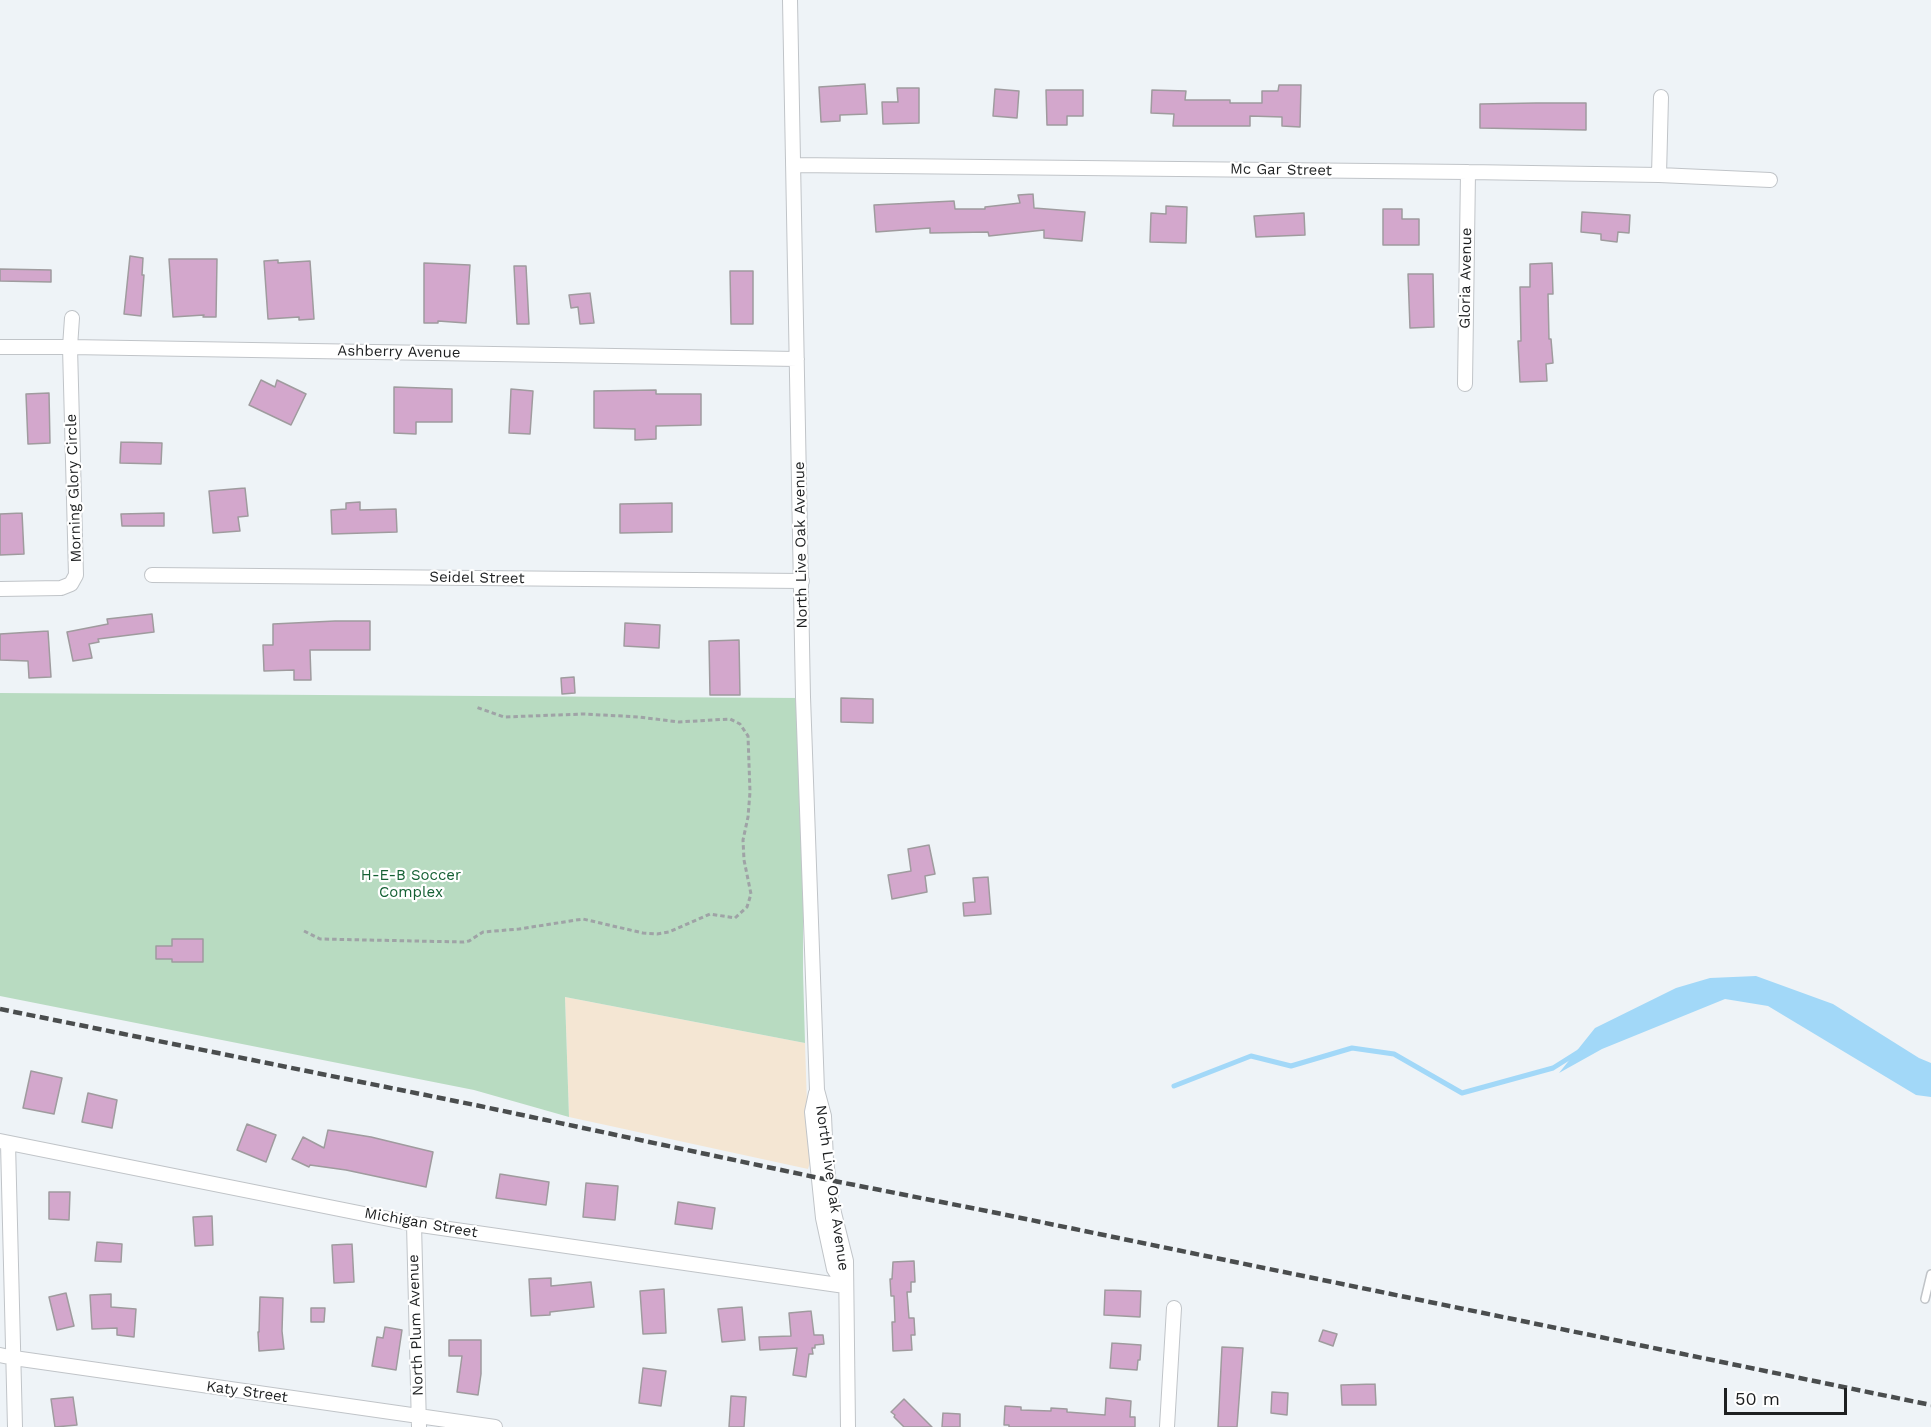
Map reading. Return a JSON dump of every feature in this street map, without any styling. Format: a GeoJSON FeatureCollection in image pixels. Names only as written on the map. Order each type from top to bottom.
{"type":"FeatureCollection","features":[{"type":"Feature","properties":{"kind":"street","name":"North Live Oak Avenue"},"geometry":{"type":"LineString","coordinates":[[790,0],[803,698],[817,1090],[812,1112],[824,1218],[834,1269],[845,1286],[848,1427]]}},
{"type":"Feature","properties":{"kind":"street"},"geometry":{"type":"LineString","coordinates":[[1659,176],[1661,97]]}},
{"type":"Feature","properties":{"kind":"street","name":"Mc Gar Street"},"geometry":{"type":"LineString","coordinates":[[793,165],[1468,172],[1770,180]]}},
{"type":"Feature","properties":{"kind":"street","name":"Gloria Avenue"},"geometry":{"type":"LineString","coordinates":[[1465,384],[1468,172]]}},
{"type":"Feature","properties":{"kind":"street","name":"Morning Glory Circle"},"geometry":{"type":"LineString","coordinates":[[0,589],[61,588],[71,584],[76,575],[70,347],[72,318]]}},
{"type":"Feature","properties":{"kind":"street","name":"Ashberry Avenue"},"geometry":{"type":"LineString","coordinates":[[0,347],[797,359]]}},
{"type":"Feature","properties":{"kind":"street","name":"Seidel Street"},"geometry":{"type":"LineString","coordinates":[[152,575],[802,581]]}},
{"type":"Feature","properties":{"kind":"street"},"geometry":{"type":"LineString","coordinates":[[4,1142],[15,1427]]}},
{"type":"Feature","properties":{"kind":"street","name":"Michigan Street"},"geometry":{"type":"LineString","coordinates":[[4,1142],[414,1224],[845,1286]]}},
{"type":"Feature","properties":{"kind":"street","name":"North Plum Avenue"},"geometry":{"type":"LineString","coordinates":[[414,1224],[419,1422]]}},
{"type":"Feature","properties":{"kind":"street"},"geometry":{"type":"LineString","coordinates":[[1167,1427],[1174,1308]]}},
{"type":"Feature","properties":{"kind":"street","name":"Katy Street"},"geometry":{"type":"LineString","coordinates":[[0,1355],[419,1422],[495,1427]]}},
{"type":"Feature","properties":{"kind":"lane"},"geometry":{"type":"LineString","coordinates":[[1925,1299],[1931,1274]]}},
{"type":"Feature","properties":{"kind":"path"},"geometry":{"type":"LineString","coordinates":[[304,931],[320,939],[464,942],[483,932],[583,919],[643,933],[657,934],[669,932],[710,914],[735,918],[747,907],[751,894],[744,860],[743,840],[750,792],[748,736],[740,724],[730,719],[679,722],[584,714],[504,717],[476,708]]}},
{"type":"Feature","properties":{"kind":"shaded area"},"geometry":{"type":"Polygon","coordinates":[[[565,997],[805,1043],[811,1160],[808,1169],[569,1117],[565,997]]]}},
{"type":"Feature","properties":{"kind":"green space","name":"H-E-B Soccer Complex"},"geometry":{"type":"Polygon","coordinates":[[[0,693],[803,698],[805,1043],[565,997],[569,1117],[474,1090],[0,996],[0,693]]]}},
{"type":"Feature","properties":{"kind":"water"},"geometry":{"type":"Polygon","coordinates":[[[1756,976],[1833,1004],[1919,1058],[1931,1063],[1931,1097],[1916,1095],[1768,1006],[1725,999],[1602,1049],[1559,1073],[1595,1028],[1676,988],[1710,978],[1756,976]]]}},
{"type":"Feature","properties":{"kind":"building"},"geometry":{"type":"Polygon","coordinates":[[[865,84],[867,114],[840,115],[840,121],[821,122],[819,87],[865,84]]]}},
{"type":"Feature","properties":{"kind":"building"},"geometry":{"type":"Polygon","coordinates":[[[1279,85],[1301,85],[1300,127],[1282,126],[1282,117],[1250,116],[1250,126],[1173,126],[1174,114],[1151,113],[1152,90],[1186,91],[1185,100],[1262,103],[1262,91],[1278,91],[1279,85]]]}},
{"type":"Feature","properties":{"kind":"building"},"geometry":{"type":"Polygon","coordinates":[[[897,88],[919,88],[919,123],[883,124],[882,102],[898,102],[897,88]]]}},
{"type":"Feature","properties":{"kind":"building"},"geometry":{"type":"Polygon","coordinates":[[[995,89],[1019,91],[1017,118],[993,116],[995,89]]]}},
{"type":"Feature","properties":{"kind":"building"},"geometry":{"type":"Polygon","coordinates":[[[1046,90],[1083,90],[1083,116],[1067,116],[1067,125],[1047,125],[1046,90]]]}},
{"type":"Feature","properties":{"kind":"building"},"geometry":{"type":"Polygon","coordinates":[[[1586,103],[1586,130],[1480,128],[1480,104],[1586,103]]]}},
{"type":"Feature","properties":{"kind":"building"},"geometry":{"type":"Polygon","coordinates":[[[1033,194],[1034,208],[1085,212],[1082,241],[1044,238],[1044,230],[989,236],[988,232],[930,233],[930,228],[876,232],[874,205],[954,201],[955,209],[985,209],[985,207],[1020,203],[1018,195],[1033,194]]]}},
{"type":"Feature","properties":{"kind":"building"},"geometry":{"type":"Polygon","coordinates":[[[1166,206],[1187,207],[1186,243],[1150,242],[1151,213],[1166,214],[1166,206]]]}},
{"type":"Feature","properties":{"kind":"building"},"geometry":{"type":"Polygon","coordinates":[[[1383,209],[1402,209],[1402,219],[1419,219],[1419,245],[1383,245],[1383,209]]]}},
{"type":"Feature","properties":{"kind":"building"},"geometry":{"type":"Polygon","coordinates":[[[1582,212],[1630,215],[1629,233],[1618,232],[1617,242],[1601,240],[1601,234],[1581,232],[1582,212]]]}},
{"type":"Feature","properties":{"kind":"building"},"geometry":{"type":"Polygon","coordinates":[[[1304,213],[1305,235],[1256,237],[1254,216],[1304,213]]]}},
{"type":"Feature","properties":{"kind":"building"},"geometry":{"type":"Polygon","coordinates":[[[130,256],[143,258],[141,316],[124,314],[130,256]]]}},
{"type":"Feature","properties":{"kind":"building"},"geometry":{"type":"Polygon","coordinates":[[[169,259],[217,259],[216,317],[203,317],[204,315],[173,317],[169,259]]]}},
{"type":"Feature","properties":{"kind":"building"},"geometry":{"type":"Polygon","coordinates":[[[278,260],[278,263],[310,261],[314,319],[299,320],[299,317],[268,319],[264,261],[278,260]]]}},
{"type":"Feature","properties":{"kind":"building"},"geometry":{"type":"Polygon","coordinates":[[[424,263],[470,265],[466,323],[438,321],[438,323],[424,323],[424,263]]]}},
{"type":"Feature","properties":{"kind":"building"},"geometry":{"type":"Polygon","coordinates":[[[1552,263],[1553,294],[1548,294],[1549,339],[1551,339],[1553,363],[1546,364],[1547,381],[1520,382],[1518,341],[1521,341],[1520,287],[1530,287],[1530,264],[1552,263]]]}},
{"type":"Feature","properties":{"kind":"building"},"geometry":{"type":"Polygon","coordinates":[[[514,266],[526,266],[529,324],[517,324],[514,266]]]}},
{"type":"Feature","properties":{"kind":"building"},"geometry":{"type":"Polygon","coordinates":[[[0,269],[51,270],[51,282],[0,281],[0,269]]]}},
{"type":"Feature","properties":{"kind":"building"},"geometry":{"type":"Polygon","coordinates":[[[730,271],[753,271],[753,324],[731,324],[730,271]]]}},
{"type":"Feature","properties":{"kind":"building"},"geometry":{"type":"Polygon","coordinates":[[[1408,274],[1433,274],[1434,327],[1410,328],[1408,274]]]}},
{"type":"Feature","properties":{"kind":"building"},"geometry":{"type":"Polygon","coordinates":[[[590,293],[594,323],[580,324],[578,307],[571,308],[569,295],[590,293]]]}},
{"type":"Feature","properties":{"kind":"building"},"geometry":{"type":"Polygon","coordinates":[[[261,380],[275,387],[277,380],[306,394],[291,425],[249,405],[261,380]]]}},
{"type":"Feature","properties":{"kind":"building"},"geometry":{"type":"Polygon","coordinates":[[[394,387],[452,389],[452,422],[416,422],[416,434],[394,433],[394,387]]]}},
{"type":"Feature","properties":{"kind":"building"},"geometry":{"type":"Polygon","coordinates":[[[511,389],[533,391],[530,434],[509,433],[511,389]]]}},
{"type":"Feature","properties":{"kind":"building"},"geometry":{"type":"Polygon","coordinates":[[[656,390],[656,394],[701,394],[701,425],[656,426],[656,439],[635,440],[635,429],[594,428],[594,391],[656,390]]]}},
{"type":"Feature","properties":{"kind":"building"},"geometry":{"type":"Polygon","coordinates":[[[49,393],[50,443],[28,444],[26,394],[49,393]]]}},
{"type":"Feature","properties":{"kind":"building"},"geometry":{"type":"Polygon","coordinates":[[[121,442],[162,443],[161,464],[120,463],[121,442]]]}},
{"type":"Feature","properties":{"kind":"building"},"geometry":{"type":"Polygon","coordinates":[[[245,488],[248,516],[238,517],[240,531],[213,533],[209,491],[245,488]]]}},
{"type":"Feature","properties":{"kind":"building"},"geometry":{"type":"Polygon","coordinates":[[[360,502],[360,510],[396,509],[397,532],[332,534],[331,510],[346,509],[346,503],[360,502]]]}},
{"type":"Feature","properties":{"kind":"building"},"geometry":{"type":"Polygon","coordinates":[[[672,503],[672,532],[620,533],[620,504],[672,503]]]}},
{"type":"Feature","properties":{"kind":"building"},"geometry":{"type":"Polygon","coordinates":[[[22,513],[24,554],[0,555],[0,514],[22,513]]]}},
{"type":"Feature","properties":{"kind":"building"},"geometry":{"type":"Polygon","coordinates":[[[164,513],[164,526],[122,526],[121,514],[164,513]]]}},
{"type":"Feature","properties":{"kind":"building"},"geometry":{"type":"Polygon","coordinates":[[[152,614],[154,632],[98,639],[99,642],[89,644],[92,658],[73,661],[67,632],[108,624],[107,619],[152,614]]]}},
{"type":"Feature","properties":{"kind":"building"},"geometry":{"type":"Polygon","coordinates":[[[370,621],[370,650],[310,650],[311,680],[294,680],[294,670],[264,671],[263,645],[273,645],[273,624],[370,621]]]}},
{"type":"Feature","properties":{"kind":"building"},"geometry":{"type":"Polygon","coordinates":[[[625,623],[660,625],[659,648],[624,646],[625,623]]]}},
{"type":"Feature","properties":{"kind":"building"},"geometry":{"type":"Polygon","coordinates":[[[48,631],[51,677],[29,678],[28,661],[0,660],[0,634],[48,631]]]}},
{"type":"Feature","properties":{"kind":"building"},"geometry":{"type":"Polygon","coordinates":[[[739,640],[740,695],[710,695],[709,641],[739,640]]]}},
{"type":"Feature","properties":{"kind":"building"},"geometry":{"type":"Polygon","coordinates":[[[574,677],[575,693],[562,694],[561,678],[574,677]]]}},
{"type":"Feature","properties":{"kind":"building"},"geometry":{"type":"Polygon","coordinates":[[[841,698],[873,699],[873,723],[841,722],[841,698]]]}},
{"type":"Feature","properties":{"kind":"building"},"geometry":{"type":"Polygon","coordinates":[[[929,845],[935,874],[925,876],[927,892],[892,899],[888,875],[911,871],[908,849],[929,845]]]}},
{"type":"Feature","properties":{"kind":"building"},"geometry":{"type":"Polygon","coordinates":[[[988,877],[991,914],[964,916],[963,903],[975,902],[973,878],[988,877]]]}},
{"type":"Feature","properties":{"kind":"building"},"geometry":{"type":"Polygon","coordinates":[[[172,939],[203,939],[203,962],[172,962],[172,959],[156,959],[156,946],[172,946],[172,939]]]}},
{"type":"Feature","properties":{"kind":"building"},"geometry":{"type":"Polygon","coordinates":[[[31,1071],[62,1078],[54,1114],[23,1108],[31,1071]]]}},
{"type":"Feature","properties":{"kind":"building"},"geometry":{"type":"Polygon","coordinates":[[[88,1093],[117,1100],[112,1128],[82,1122],[88,1093]]]}},
{"type":"Feature","properties":{"kind":"building"},"geometry":{"type":"Polygon","coordinates":[[[247,1124],[276,1135],[266,1162],[237,1150],[247,1124]]]}},
{"type":"Feature","properties":{"kind":"building"},"geometry":{"type":"Polygon","coordinates":[[[328,1130],[371,1137],[433,1152],[426,1187],[346,1170],[310,1165],[309,1167],[292,1159],[303,1137],[324,1148],[328,1130]]]}},
{"type":"Feature","properties":{"kind":"building"},"geometry":{"type":"Polygon","coordinates":[[[500,1174],[549,1182],[546,1205],[496,1198],[500,1174]]]}},
{"type":"Feature","properties":{"kind":"building"},"geometry":{"type":"Polygon","coordinates":[[[586,1183],[618,1186],[615,1220],[583,1217],[586,1183]]]}},
{"type":"Feature","properties":{"kind":"building"},"geometry":{"type":"Polygon","coordinates":[[[49,1192],[70,1192],[69,1220],[49,1219],[49,1192]]]}},
{"type":"Feature","properties":{"kind":"building"},"geometry":{"type":"Polygon","coordinates":[[[678,1202],[715,1208],[712,1229],[675,1224],[678,1202]]]}},
{"type":"Feature","properties":{"kind":"building"},"geometry":{"type":"Polygon","coordinates":[[[212,1216],[213,1245],[195,1246],[193,1217],[212,1216]]]}},
{"type":"Feature","properties":{"kind":"building"},"geometry":{"type":"Polygon","coordinates":[[[97,1242],[122,1244],[121,1262],[95,1261],[97,1242]]]}},
{"type":"Feature","properties":{"kind":"building"},"geometry":{"type":"Polygon","coordinates":[[[352,1244],[354,1282],[334,1283],[332,1245],[352,1244]]]}},
{"type":"Feature","properties":{"kind":"building"},"geometry":{"type":"Polygon","coordinates":[[[914,1261],[915,1282],[911,1282],[911,1292],[907,1292],[909,1318],[914,1318],[915,1335],[911,1335],[912,1350],[893,1351],[894,1296],[891,1296],[890,1279],[892,1279],[893,1262],[914,1261]]]}},
{"type":"Feature","properties":{"kind":"building"},"geometry":{"type":"Polygon","coordinates":[[[551,1278],[551,1286],[591,1282],[594,1307],[531,1316],[529,1279],[551,1278]]]}},
{"type":"Feature","properties":{"kind":"building"},"geometry":{"type":"Polygon","coordinates":[[[664,1289],[666,1333],[643,1334],[640,1291],[664,1289]]]}},
{"type":"Feature","properties":{"kind":"building"},"geometry":{"type":"Polygon","coordinates":[[[1105,1290],[1141,1291],[1140,1317],[1104,1315],[1105,1290]]]}},
{"type":"Feature","properties":{"kind":"building"},"geometry":{"type":"Polygon","coordinates":[[[66,1293],[74,1326],[57,1330],[49,1297],[66,1293]]]}},
{"type":"Feature","properties":{"kind":"building"},"geometry":{"type":"Polygon","coordinates":[[[111,1294],[111,1307],[136,1309],[134,1337],[117,1335],[117,1328],[92,1329],[90,1295],[111,1294]]]}},
{"type":"Feature","properties":{"kind":"building"},"geometry":{"type":"Polygon","coordinates":[[[260,1297],[283,1298],[284,1349],[259,1351],[260,1297]]]}},
{"type":"Feature","properties":{"kind":"building"},"geometry":{"type":"Polygon","coordinates":[[[742,1307],[745,1340],[722,1342],[718,1309],[742,1307]]]}},
{"type":"Feature","properties":{"kind":"building"},"geometry":{"type":"Polygon","coordinates":[[[311,1308],[325,1308],[324,1322],[311,1322],[311,1308]]]}},
{"type":"Feature","properties":{"kind":"building"},"geometry":{"type":"Polygon","coordinates":[[[811,1311],[814,1335],[823,1335],[824,1344],[815,1345],[815,1348],[812,1348],[813,1354],[809,1354],[806,1377],[793,1375],[797,1348],[760,1350],[759,1337],[791,1336],[789,1313],[811,1311]]]}},
{"type":"Feature","properties":{"kind":"building"},"geometry":{"type":"Polygon","coordinates":[[[385,1327],[402,1330],[396,1370],[372,1366],[377,1337],[383,1338],[385,1327]]]}},
{"type":"Feature","properties":{"kind":"building"},"geometry":{"type":"Polygon","coordinates":[[[1323,1330],[1337,1334],[1333,1346],[1319,1341],[1323,1330]]]}},
{"type":"Feature","properties":{"kind":"building"},"geometry":{"type":"Polygon","coordinates":[[[449,1340],[481,1340],[481,1374],[478,1395],[457,1392],[462,1356],[449,1356],[449,1340]]]}},
{"type":"Feature","properties":{"kind":"building"},"geometry":{"type":"Polygon","coordinates":[[[1112,1343],[1141,1345],[1137,1370],[1110,1368],[1112,1343]]]}},
{"type":"Feature","properties":{"kind":"building"},"geometry":{"type":"Polygon","coordinates":[[[1222,1347],[1243,1348],[1237,1427],[1218,1427],[1222,1347]]]}},
{"type":"Feature","properties":{"kind":"building"},"geometry":{"type":"Polygon","coordinates":[[[643,1368],[666,1371],[661,1406],[639,1403],[643,1368]]]}},
{"type":"Feature","properties":{"kind":"building"},"geometry":{"type":"Polygon","coordinates":[[[1375,1384],[1376,1405],[1342,1405],[1341,1385],[1375,1384]]]}},
{"type":"Feature","properties":{"kind":"building"},"geometry":{"type":"Polygon","coordinates":[[[1272,1392],[1288,1393],[1287,1415],[1271,1413],[1272,1392]]]}},
{"type":"Feature","properties":{"kind":"building"},"geometry":{"type":"Polygon","coordinates":[[[731,1396],[746,1397],[744,1427],[729,1427],[731,1396]]]}},
{"type":"Feature","properties":{"kind":"building"},"geometry":{"type":"Polygon","coordinates":[[[73,1397],[77,1425],[55,1427],[51,1399],[73,1397]]]}},
{"type":"Feature","properties":{"kind":"building"},"geometry":{"type":"Polygon","coordinates":[[[1106,1398],[1131,1401],[1130,1417],[1135,1417],[1135,1427],[1009,1427],[1009,1425],[1004,1425],[1005,1406],[1021,1407],[1021,1410],[1067,1409],[1067,1412],[1105,1415],[1106,1398]]]}},
{"type":"Feature","properties":{"kind":"building"},"geometry":{"type":"Polygon","coordinates":[[[904,1399],[932,1427],[904,1427],[894,1417],[895,1415],[891,1412],[904,1399]]]}},
{"type":"Feature","properties":{"kind":"building"},"geometry":{"type":"Polygon","coordinates":[[[943,1413],[960,1414],[960,1427],[942,1427],[943,1413]]]}},
{"type":"Feature","properties":{"kind":"waterway"},"geometry":{"type":"LineString","coordinates":[[1174,1086],[1251,1056],[1291,1066],[1352,1048],[1394,1054],[1462,1093],[1553,1068],[1580,1051]]}},
{"type":"Feature","properties":{"kind":"railway"},"geometry":{"type":"LineString","coordinates":[[0,1009],[1931,1405]]}}]}
